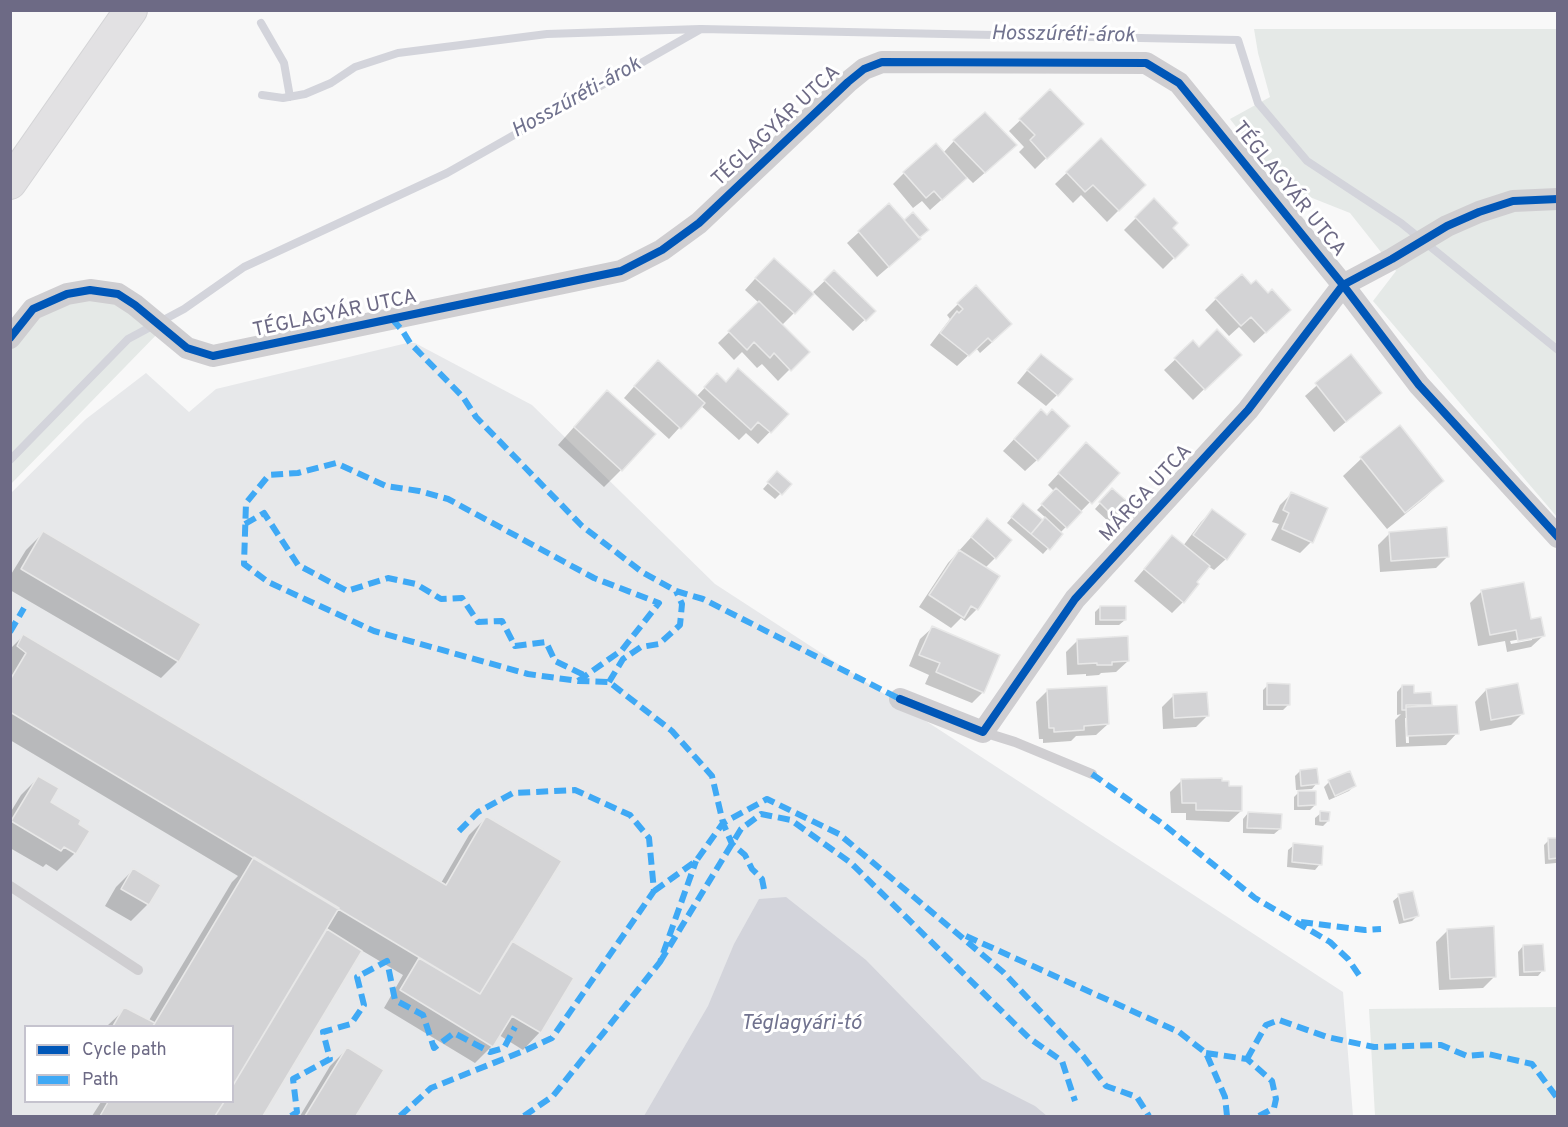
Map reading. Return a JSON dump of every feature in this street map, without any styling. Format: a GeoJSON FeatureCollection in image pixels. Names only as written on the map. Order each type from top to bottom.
{"type":"FeatureCollection","features":[{"type":"Feature","properties":{"kind":"main road"},"geometry":{"type":"LineString","coordinates":[[10,183],[131,10]]}},
{"type":"Feature","properties":{"kind":"street","name":"TÉGLAGYÁR UTCA"},"geometry":{"type":"LineString","coordinates":[[10,338],[33,309],[67,294],[90,290],[118,294],[135,305],[187,348],[213,356],[621,271],[662,250],[699,223],[864,69],[882,62],[1146,63],[1179,83],[1343,285],[1419,385],[1557,537]]}},
{"type":"Feature","properties":{"kind":"street"},"geometry":{"type":"LineString","coordinates":[[1343,285],[1447,226],[1497,205],[1513,201],[1557,199]]}},
{"type":"Feature","properties":{"kind":"street","name":"MÁRGA UTCA"},"geometry":{"type":"LineString","coordinates":[[983,732],[1075,599],[1248,410],[1343,285]]}},
{"type":"Feature","properties":{"kind":"street"},"geometry":{"type":"LineString","coordinates":[[900,699],[983,732]]}},
{"type":"Feature","properties":{"kind":"lane"},"geometry":{"type":"LineString","coordinates":[[983,732],[1015,742],[1092,774]]}},
{"type":"Feature","properties":{"kind":"lane"},"geometry":{"type":"LineString","coordinates":[[10,886],[138,970]]}},
{"type":"Feature","properties":{"kind":"shaded area"},"geometry":{"type":"Polygon","coordinates":[[[1254,29],[1557,29],[1557,517],[1373,301],[1396,271],[1350,213],[1282,186],[1230,119],[1270,97],[1254,29]]]}},
{"type":"Feature","properties":{"kind":"shaded area"},"geometry":{"type":"Polygon","coordinates":[[[90,290],[163,328],[11,484],[11,338],[33,309],[90,290]]]}},
{"type":"Feature","properties":{"kind":"shaded area"},"geometry":{"type":"Polygon","coordinates":[[[407,343],[415,343],[532,405],[715,584],[1343,992],[1353,1116],[11,1116],[11,493],[86,419],[146,373],[189,412],[216,389],[407,343]]]}},
{"type":"Feature","properties":{"kind":"shaded area"},"geometry":{"type":"Polygon","coordinates":[[[1557,1007],[1557,1116],[1375,1116],[1369,1009],[1557,1007]]]}},
{"type":"Feature","properties":{"kind":"water","name":"Téglagyári-tó"},"geometry":{"type":"Polygon","coordinates":[[[786,897],[866,960],[982,1079],[1035,1106],[1047,1116],[644,1116],[708,1006],[734,944],[759,899],[786,897]]]}},
{"type":"Feature","properties":{"kind":"building"},"geometry":{"type":"Polygon","coordinates":[[[1050,89],[1084,124],[1047,159],[1030,140],[1035,135],[1019,119],[1050,89]]]}},
{"type":"Feature","properties":{"kind":"building"},"geometry":{"type":"Polygon","coordinates":[[[985,112],[1017,145],[985,173],[953,140],[985,112]]]}},
{"type":"Feature","properties":{"kind":"building"},"geometry":{"type":"Polygon","coordinates":[[[1101,138],[1146,185],[1119,211],[1093,185],[1085,192],[1066,172],[1101,138]]]}},
{"type":"Feature","properties":{"kind":"building"},"geometry":{"type":"Polygon","coordinates":[[[936,143],[967,178],[942,200],[934,191],[926,198],[903,172],[936,143]]]}},
{"type":"Feature","properties":{"kind":"building"},"geometry":{"type":"Polygon","coordinates":[[[1154,198],[1178,223],[1173,228],[1189,245],[1175,259],[1135,217],[1154,198]]]}},
{"type":"Feature","properties":{"kind":"building"},"geometry":{"type":"Polygon","coordinates":[[[889,203],[921,239],[889,267],[858,231],[889,203]]]}},
{"type":"Feature","properties":{"kind":"building"},"geometry":{"type":"Polygon","coordinates":[[[913,212],[929,230],[919,238],[904,220],[913,212]]]}},
{"type":"Feature","properties":{"kind":"building"},"geometry":{"type":"Polygon","coordinates":[[[774,258],[814,294],[795,314],[755,278],[774,258]]]}},
{"type":"Feature","properties":{"kind":"building"},"geometry":{"type":"Polygon","coordinates":[[[834,270],[876,311],[866,321],[824,280],[834,270]]]}},
{"type":"Feature","properties":{"kind":"building"},"geometry":{"type":"Polygon","coordinates":[[[1242,274],[1251,284],[1256,280],[1268,293],[1272,289],[1291,310],[1266,333],[1251,317],[1241,326],[1215,298],[1242,274]]]}},
{"type":"Feature","properties":{"kind":"building"},"geometry":{"type":"Polygon","coordinates":[[[976,285],[1012,324],[992,342],[988,338],[969,356],[940,333],[957,311],[959,313],[963,309],[957,303],[976,285]]]}},
{"type":"Feature","properties":{"kind":"building"},"geometry":{"type":"Polygon","coordinates":[[[759,301],[810,352],[791,371],[774,353],[770,358],[754,342],[747,350],[728,331],[759,301]]]}},
{"type":"Feature","properties":{"kind":"building"},"geometry":{"type":"Polygon","coordinates":[[[1217,329],[1242,355],[1205,390],[1174,358],[1193,340],[1199,347],[1217,329]]]}},
{"type":"Feature","properties":{"kind":"building"},"geometry":{"type":"Polygon","coordinates":[[[1041,354],[1073,379],[1058,396],[1027,370],[1041,354]]]}},
{"type":"Feature","properties":{"kind":"building"},"geometry":{"type":"Polygon","coordinates":[[[1351,354],[1382,393],[1346,422],[1315,383],[1351,354]]]}},
{"type":"Feature","properties":{"kind":"building"},"geometry":{"type":"Polygon","coordinates":[[[658,360],[705,403],[681,429],[634,386],[658,360]]]}},
{"type":"Feature","properties":{"kind":"building"},"geometry":{"type":"Polygon","coordinates":[[[738,368],[789,414],[771,433],[758,422],[751,430],[704,387],[717,373],[726,382],[738,368]]]}},
{"type":"Feature","properties":{"kind":"building"},"geometry":{"type":"Polygon","coordinates":[[[607,390],[656,434],[622,471],[574,427],[607,390]]]}},
{"type":"Feature","properties":{"kind":"building"},"geometry":{"type":"Polygon","coordinates":[[[1041,409],[1047,415],[1052,409],[1070,426],[1038,461],[1014,439],[1041,409]]]}},
{"type":"Feature","properties":{"kind":"building"},"geometry":{"type":"Polygon","coordinates":[[[1400,425],[1444,481],[1405,513],[1360,457],[1400,425]]]}},
{"type":"Feature","properties":{"kind":"building"},"geometry":{"type":"Polygon","coordinates":[[[1086,442],[1120,473],[1092,504],[1058,473],[1086,442]]]}},
{"type":"Feature","properties":{"kind":"building"},"geometry":{"type":"Polygon","coordinates":[[[777,471],[792,484],[782,495],[767,482],[777,471]]]}},
{"type":"Feature","properties":{"kind":"building"},"geometry":{"type":"Polygon","coordinates":[[[1056,488],[1082,512],[1067,528],[1041,504],[1056,488]]]}},
{"type":"Feature","properties":{"kind":"building"},"geometry":{"type":"Polygon","coordinates":[[[1112,488],[1129,503],[1115,518],[1099,502],[1112,488]]]}},
{"type":"Feature","properties":{"kind":"building"},"geometry":{"type":"Polygon","coordinates":[[[1291,492],[1328,508],[1313,543],[1282,529],[1289,513],[1283,510],[1291,492]]]}},
{"type":"Feature","properties":{"kind":"building"},"geometry":{"type":"Polygon","coordinates":[[[1023,503],[1043,520],[1031,534],[1011,517],[1023,503]]]}},
{"type":"Feature","properties":{"kind":"building"},"geometry":{"type":"Polygon","coordinates":[[[1129,503],[1139,512],[1133,518],[1123,509],[1129,503]]]}},
{"type":"Feature","properties":{"kind":"building"},"geometry":{"type":"Polygon","coordinates":[[[1212,509],[1246,534],[1227,560],[1193,535],[1212,509]]]}},
{"type":"Feature","properties":{"kind":"building"},"geometry":{"type":"Polygon","coordinates":[[[1045,517],[1063,534],[1050,550],[1031,534],[1045,517]]]}},
{"type":"Feature","properties":{"kind":"building"},"geometry":{"type":"Polygon","coordinates":[[[987,518],[1012,540],[996,559],[971,537],[987,518]]]}},
{"type":"Feature","properties":{"kind":"building"},"geometry":{"type":"Polygon","coordinates":[[[1447,527],[1449,557],[1391,561],[1389,532],[1447,527]]]}},
{"type":"Feature","properties":{"kind":"building"},"geometry":{"type":"Polygon","coordinates":[[[43,531],[201,624],[179,662],[21,569],[43,531]]]}},
{"type":"Feature","properties":{"kind":"building"},"geometry":{"type":"Polygon","coordinates":[[[1172,535],[1210,566],[1184,603],[1144,569],[1172,535]]]}},
{"type":"Feature","properties":{"kind":"building"},"geometry":{"type":"Polygon","coordinates":[[[959,550],[1000,576],[978,610],[971,606],[964,618],[929,595],[959,550]]]}},
{"type":"Feature","properties":{"kind":"building"},"geometry":{"type":"Polygon","coordinates":[[[1524,582],[1531,619],[1541,617],[1545,636],[1518,641],[1516,630],[1490,635],[1481,590],[1524,582]]]}},
{"type":"Feature","properties":{"kind":"building"},"geometry":{"type":"Polygon","coordinates":[[[1100,606],[1126,606],[1126,620],[1100,620],[1100,606]]]}},
{"type":"Feature","properties":{"kind":"building"},"geometry":{"type":"Polygon","coordinates":[[[932,626],[1000,655],[984,693],[936,672],[940,663],[919,655],[932,626]]]}},
{"type":"Feature","properties":{"kind":"building"},"geometry":{"type":"Polygon","coordinates":[[[23,634],[446,885],[486,816],[562,861],[480,994],[10,712],[10,680],[26,653],[17,646],[23,634]]]}},
{"type":"Feature","properties":{"kind":"building"},"geometry":{"type":"Polygon","coordinates":[[[1128,636],[1129,661],[1112,662],[1112,665],[1078,664],[1077,639],[1128,636]]]}},
{"type":"Feature","properties":{"kind":"building"},"geometry":{"type":"Polygon","coordinates":[[[1267,683],[1290,684],[1290,705],[1267,705],[1267,683]]]}},
{"type":"Feature","properties":{"kind":"building"},"geometry":{"type":"Polygon","coordinates":[[[1518,683],[1524,714],[1491,720],[1486,689],[1518,683]]]}},
{"type":"Feature","properties":{"kind":"building"},"geometry":{"type":"Polygon","coordinates":[[[1402,685],[1414,685],[1414,693],[1431,692],[1432,705],[1406,705],[1406,710],[1402,710],[1402,685]]]}},
{"type":"Feature","properties":{"kind":"building"},"geometry":{"type":"Polygon","coordinates":[[[1107,686],[1109,724],[1084,726],[1084,730],[1054,732],[1054,728],[1049,728],[1047,689],[1107,686]]]}},
{"type":"Feature","properties":{"kind":"building"},"geometry":{"type":"Polygon","coordinates":[[[1207,692],[1209,716],[1174,718],[1173,694],[1207,692]]]}},
{"type":"Feature","properties":{"kind":"building"},"geometry":{"type":"Polygon","coordinates":[[[1457,705],[1459,734],[1407,736],[1406,707],[1457,705]]]}},
{"type":"Feature","properties":{"kind":"building"},"geometry":{"type":"Polygon","coordinates":[[[1317,768],[1319,784],[1301,786],[1300,770],[1317,768]]]}},
{"type":"Feature","properties":{"kind":"building"},"geometry":{"type":"Polygon","coordinates":[[[1350,771],[1356,786],[1335,796],[1328,780],[1350,771]]]}},
{"type":"Feature","properties":{"kind":"building"},"geometry":{"type":"Polygon","coordinates":[[[38,776],[59,788],[51,802],[81,820],[79,824],[90,831],[76,854],[64,847],[61,851],[11,821],[38,776]]]}},
{"type":"Feature","properties":{"kind":"building"},"geometry":{"type":"Polygon","coordinates":[[[1222,778],[1222,781],[1229,781],[1229,786],[1242,786],[1242,811],[1196,810],[1196,803],[1182,803],[1181,779],[1222,778]]]}},
{"type":"Feature","properties":{"kind":"building"},"geometry":{"type":"Polygon","coordinates":[[[1298,791],[1316,791],[1316,805],[1298,806],[1298,791]]]}},
{"type":"Feature","properties":{"kind":"building"},"geometry":{"type":"Polygon","coordinates":[[[1320,811],[1330,812],[1329,821],[1320,821],[1320,811]]]}},
{"type":"Feature","properties":{"kind":"building"},"geometry":{"type":"Polygon","coordinates":[[[1248,812],[1282,814],[1281,829],[1247,828],[1248,812]]]}},
{"type":"Feature","properties":{"kind":"building"},"geometry":{"type":"Polygon","coordinates":[[[1548,838],[1558,838],[1558,858],[1549,859],[1548,838]]]}},
{"type":"Feature","properties":{"kind":"building"},"geometry":{"type":"Polygon","coordinates":[[[1293,843],[1323,846],[1322,865],[1292,862],[1293,843]]]}},
{"type":"Feature","properties":{"kind":"building"},"geometry":{"type":"Polygon","coordinates":[[[254,857],[339,908],[234,1084],[234,1025],[154,1025],[254,857]]]}},
{"type":"Feature","properties":{"kind":"building"},"geometry":{"type":"Polygon","coordinates":[[[133,868],[161,885],[149,905],[121,889],[133,868]]]}},
{"type":"Feature","properties":{"kind":"building"},"geometry":{"type":"Polygon","coordinates":[[[1413,891],[1419,916],[1404,920],[1398,894],[1413,891]]]}},
{"type":"Feature","properties":{"kind":"building"},"geometry":{"type":"Polygon","coordinates":[[[1494,926],[1496,977],[1450,979],[1447,929],[1494,926]]]}},
{"type":"Feature","properties":{"kind":"building"},"geometry":{"type":"Polygon","coordinates":[[[327,929],[362,951],[263,1116],[215,1116],[223,1103],[234,1103],[234,1084],[327,929]]]}},
{"type":"Feature","properties":{"kind":"building"},"geometry":{"type":"Polygon","coordinates":[[[512,941],[574,978],[541,1033],[512,1016],[493,1047],[400,990],[419,958],[480,994],[512,941]]]}},
{"type":"Feature","properties":{"kind":"building"},"geometry":{"type":"Polygon","coordinates":[[[1543,944],[1545,971],[1524,972],[1523,945],[1543,944]]]}},
{"type":"Feature","properties":{"kind":"building"},"geometry":{"type":"Polygon","coordinates":[[[124,1007],[155,1023],[154,1025],[114,1025],[124,1007]]]}},
{"type":"Feature","properties":{"kind":"building"},"geometry":{"type":"Polygon","coordinates":[[[347,1047],[384,1070],[356,1116],[305,1116],[347,1047]]]}},
{"type":"Feature","properties":{"kind":"building"},"geometry":{"type":"Polygon","coordinates":[[[107,1103],[223,1103],[215,1116],[100,1116],[107,1103]]]}},
{"type":"Feature","properties":{"kind":"waterway"},"geometry":{"type":"LineString","coordinates":[[261,23],[284,63],[290,97]]}},
{"type":"Feature","properties":{"kind":"waterway"},"geometry":{"type":"LineString","coordinates":[[262,95],[283,98],[305,94],[331,83],[355,67],[398,53],[547,34],[700,29]]}},
{"type":"Feature","properties":{"kind":"waterway","name":"Hosszúréti-árok"},"geometry":{"type":"LineString","coordinates":[[10,460],[128,339],[184,309],[244,267],[447,173],[701,29],[1238,40],[1258,103],[1307,161],[1401,223],[1558,350]]}},
{"type":"Feature","properties":{"kind":"marked path"},"geometry":{"type":"LineString","coordinates":[[392,319],[410,343],[463,397],[476,417],[582,526],[642,572],[676,591],[703,599],[900,699]]}},
{"type":"Feature","properties":{"kind":"marked path"},"geometry":{"type":"LineString","coordinates":[[578,681],[622,650],[659,603],[594,578],[448,499],[419,491],[386,486],[336,463],[298,473],[269,475],[246,503],[244,564],[268,582],[374,631],[528,674],[578,681],[609,682],[672,731],[712,776],[723,823],[696,861],[654,891]]}},
{"type":"Feature","properties":{"kind":"marked path"},"geometry":{"type":"LineString","coordinates":[[245,524],[264,513],[298,565],[347,591],[388,578],[416,584],[441,599],[462,598],[478,622],[502,621],[515,646],[546,642],[555,661],[586,676]]}},
{"type":"Feature","properties":{"kind":"marked path"},"geometry":{"type":"LineString","coordinates":[[609,682],[623,659],[641,647],[659,644],[680,625],[682,604],[676,591]]}},
{"type":"Feature","properties":{"kind":"marked path"},"geometry":{"type":"LineString","coordinates":[[10,632],[24,608]]}},
{"type":"Feature","properties":{"kind":"marked path"},"geometry":{"type":"LineString","coordinates":[[1092,774],[1163,824],[1255,898],[1330,942],[1348,959],[1359,975]]}},
{"type":"Feature","properties":{"kind":"marked path"},"geometry":{"type":"LineString","coordinates":[[400,1116],[431,1088],[552,1038],[654,891],[649,838],[630,815],[575,790],[513,793],[478,812],[456,834]]}},
{"type":"Feature","properties":{"kind":"marked path"},"geometry":{"type":"LineString","coordinates":[[764,889],[762,879],[752,869],[745,855],[732,844],[723,823],[767,799],[839,834],[1003,972],[1083,1056],[1106,1086],[1137,1097],[1149,1116]]}},
{"type":"Feature","properties":{"kind":"marked path"},"geometry":{"type":"LineString","coordinates":[[660,962],[741,829],[761,814],[791,820],[851,863],[1029,1038],[1062,1061],[1075,1101]]}},
{"type":"Feature","properties":{"kind":"marked path"},"geometry":{"type":"LineString","coordinates":[[524,1116],[553,1096],[660,962],[696,861]]}},
{"type":"Feature","properties":{"kind":"marked path"},"geometry":{"type":"LineString","coordinates":[[1301,922],[1365,930],[1381,929]]}},
{"type":"Feature","properties":{"kind":"marked path"},"geometry":{"type":"LineString","coordinates":[[966,936],[1179,1032],[1206,1053],[1225,1097],[1227,1116]]}},
{"type":"Feature","properties":{"kind":"marked path"},"geometry":{"type":"LineString","coordinates":[[291,1116],[297,1112],[293,1079],[330,1059],[323,1032],[351,1024],[364,1005],[357,977],[387,961],[395,1000],[423,1015],[434,1048],[454,1033],[490,1052],[504,1048],[515,1027]]}},
{"type":"Feature","properties":{"kind":"marked path"},"geometry":{"type":"LineString","coordinates":[[1247,1059],[1266,1025],[1279,1020],[1327,1037],[1374,1047],[1441,1045],[1467,1056],[1488,1054],[1532,1064],[1558,1099]]}},
{"type":"Feature","properties":{"kind":"marked path"},"geometry":{"type":"LineString","coordinates":[[1206,1053],[1247,1059],[1272,1081],[1276,1099],[1274,1108],[1259,1116]]}},
{"type":"Feature","properties":{"kind":"cycle path"},"geometry":{"type":"LineString","coordinates":[[10,338],[33,309],[67,294],[90,290],[118,294],[135,305],[187,348],[213,356],[621,271],[662,250],[699,223],[864,69],[882,62],[1146,63],[1179,83],[1343,285],[1419,385],[1558,537]]}},
{"type":"Feature","properties":{"kind":"cycle path"},"geometry":{"type":"LineString","coordinates":[[900,699],[983,732],[1075,599],[1248,410],[1343,285],[1447,226],[1479,212],[1513,201],[1558,199]]}}]}
